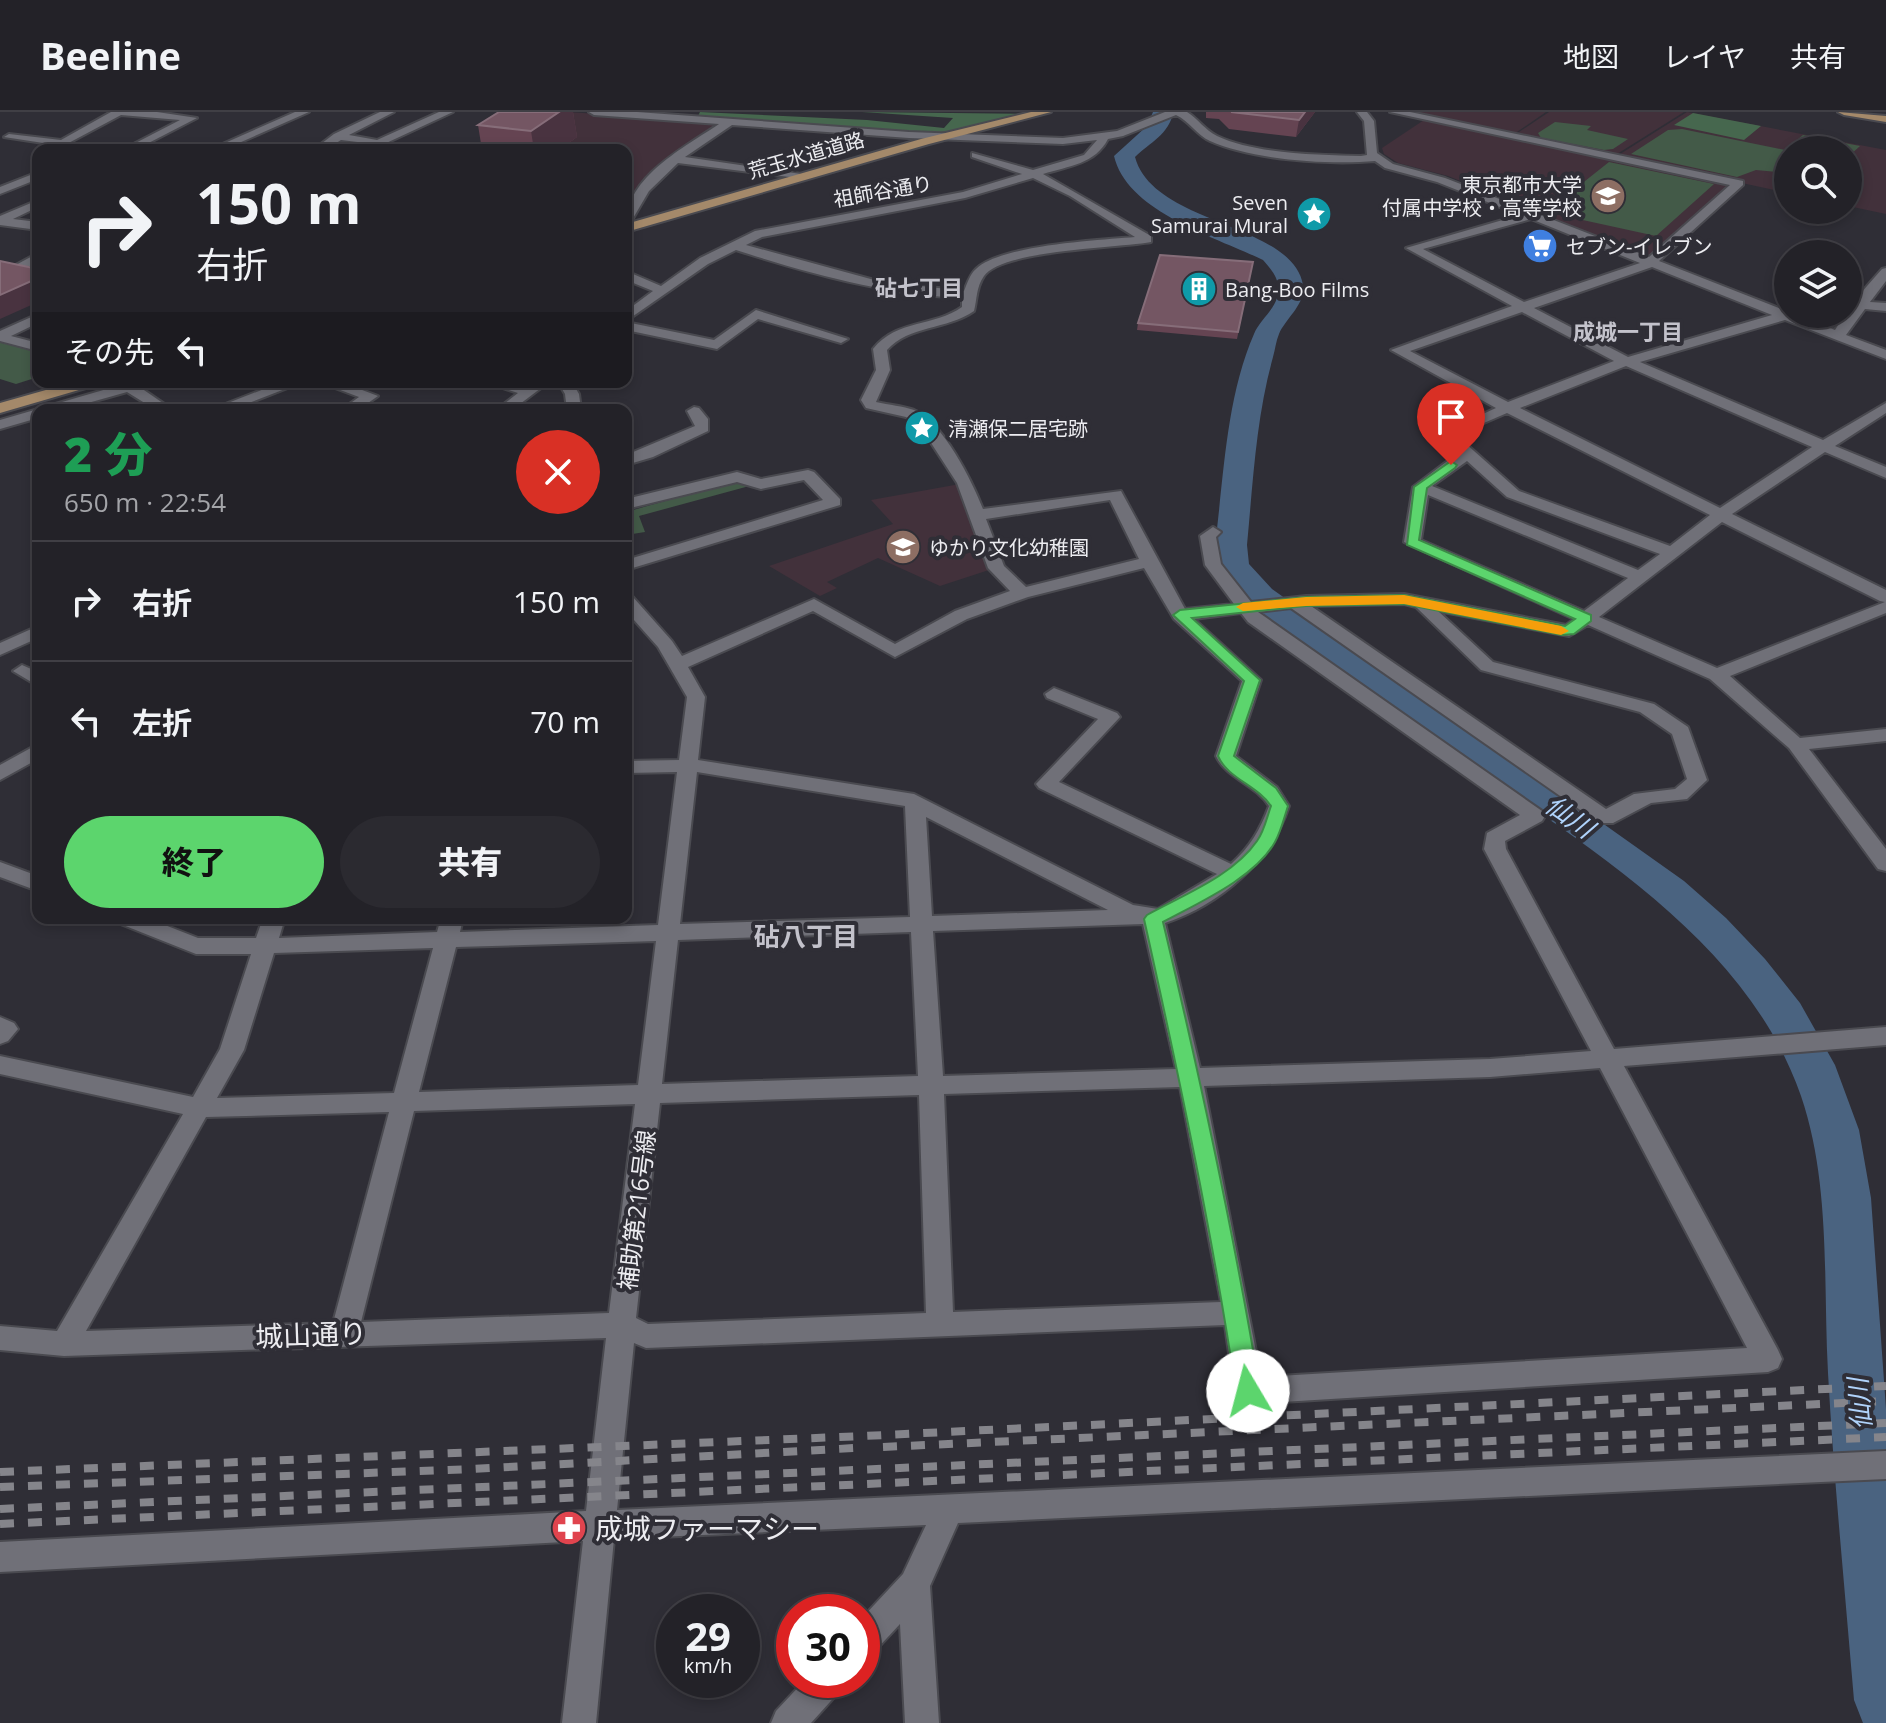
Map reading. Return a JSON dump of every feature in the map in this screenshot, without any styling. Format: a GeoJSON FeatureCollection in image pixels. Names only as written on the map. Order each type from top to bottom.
{"type":"FeatureCollection","features":[{"type":"Feature","properties":{"kind":"main road","name":"荒玉水道道路"},"geometry":{"type":"LineString","coordinates":[[632,226],[897,149],[1045,112]]}},
{"type":"Feature","properties":{"kind":"main road"},"geometry":{"type":"LineString","coordinates":[[1844,112],[1875,114],[1886,119]]}},
{"type":"Feature","properties":{"kind":"main road"},"geometry":{"type":"LineString","coordinates":[[0,408],[70,388]]}},
{"type":"Feature","properties":{"kind":"street"},"geometry":{"type":"LineString","coordinates":[[9,137],[63,143],[119,112],[192,118],[139,144]]}},
{"type":"Feature","properties":{"kind":"street"},"geometry":{"type":"LineString","coordinates":[[228,144],[304,112]]}},
{"type":"Feature","properties":{"kind":"street"},"geometry":{"type":"LineString","coordinates":[[327,144],[389,112]]}},
{"type":"Feature","properties":{"kind":"street"},"geometry":{"type":"LineString","coordinates":[[338,136],[378,143],[448,112]]}},
{"type":"Feature","properties":{"kind":"street"},"geometry":{"type":"LineString","coordinates":[[594,112],[942,137],[1063,141],[1103,139]]}},
{"type":"Feature","properties":{"kind":"street"},"geometry":{"type":"LineString","coordinates":[[1362,112],[1369,121],[1370,151],[1375,158]]}},
{"type":"Feature","properties":{"kind":"street"},"geometry":{"type":"LineString","coordinates":[[1395,112],[1739,183],[1649,264],[1398,350],[1886,597]]}},
{"type":"Feature","properties":{"kind":"street"},"geometry":{"type":"LineString","coordinates":[[1174,113],[1187,115],[1207,135],[1225,142],[1357,159],[1375,158],[1399,169],[1441,180],[1774,313]]}},
{"type":"Feature","properties":{"kind":"street","name":"祖師谷通り"},"geometry":{"type":"LineString","coordinates":[[632,309],[704,261],[774,229],[965,195],[1036,175],[1088,157],[1103,139],[1174,113]]}},
{"type":"Feature","properties":{"kind":"street"},"geometry":{"type":"LineString","coordinates":[[632,205],[657,171],[731,121]]}},
{"type":"Feature","properties":{"kind":"street"},"geometry":{"type":"LineString","coordinates":[[713,133],[857,144]]}},
{"type":"Feature","properties":{"kind":"street"},"geometry":{"type":"LineString","coordinates":[[870,146],[897,149]]}},
{"type":"Feature","properties":{"kind":"street"},"geometry":{"type":"LineString","coordinates":[[976,155],[1036,175],[1074,194],[1147,239],[1050,249],[1004,259],[981,269],[969,295],[969,308],[964,313],[947,322],[889,336],[880,349],[883,370],[868,400],[871,405],[911,414],[928,426],[965,483],[996,568],[1022,593]]}},
{"type":"Feature","properties":{"kind":"street"},"geometry":{"type":"LineString","coordinates":[[676,159],[801,177]]}},
{"type":"Feature","properties":{"kind":"street"},"geometry":{"type":"LineString","coordinates":[[1357,159],[1362,173]]}},
{"type":"Feature","properties":{"kind":"street"},"geometry":{"type":"LineString","coordinates":[[0,191],[32,178]]}},
{"type":"Feature","properties":{"kind":"street"},"geometry":{"type":"LineString","coordinates":[[0,221],[32,206]]}},
{"type":"Feature","properties":{"kind":"street"},"geometry":{"type":"LineString","coordinates":[[1530,216],[1412,248],[1627,362],[1886,473]]}},
{"type":"Feature","properties":{"kind":"street"},"geometry":{"type":"LineString","coordinates":[[0,221],[32,225]]}},
{"type":"Feature","properties":{"kind":"street"},"geometry":{"type":"LineString","coordinates":[[734,245],[855,282],[910,292],[969,295]]}},
{"type":"Feature","properties":{"kind":"street"},"geometry":{"type":"LineString","coordinates":[[3,272],[32,260]]}},
{"type":"Feature","properties":{"kind":"street"},"geometry":{"type":"LineString","coordinates":[[3,272],[32,277]]}},
{"type":"Feature","properties":{"kind":"street"},"geometry":{"type":"LineString","coordinates":[[1862,301],[1881,284],[1886,272]]}},
{"type":"Feature","properties":{"kind":"street"},"geometry":{"type":"LineString","coordinates":[[632,278],[661,290]]}},
{"type":"Feature","properties":{"kind":"street"},"geometry":{"type":"LineString","coordinates":[[1862,305],[1886,307]]}},
{"type":"Feature","properties":{"kind":"street"},"geometry":{"type":"LineString","coordinates":[[632,327],[717,345],[756,314],[841,339]]}},
{"type":"Feature","properties":{"kind":"street"},"geometry":{"type":"LineString","coordinates":[[1671,552],[1513,494],[1446,434],[1595,371],[1774,319]]}},
{"type":"Feature","properties":{"kind":"street"},"geometry":{"type":"LineString","coordinates":[[1,335],[32,321]]}},
{"type":"Feature","properties":{"kind":"street"},"geometry":{"type":"LineString","coordinates":[[1816,328],[1886,355]]}},
{"type":"Feature","properties":{"kind":"street"},"geometry":{"type":"LineString","coordinates":[[1838,336],[1843,328]]}},
{"type":"Feature","properties":{"kind":"street"},"geometry":{"type":"LineString","coordinates":[[1,335],[32,345]]}},
{"type":"Feature","properties":{"kind":"street"},"geometry":{"type":"LineString","coordinates":[[68,404],[125,388]]}},
{"type":"Feature","properties":{"kind":"street"},"geometry":{"type":"LineString","coordinates":[[143,388],[160,404]]}},
{"type":"Feature","properties":{"kind":"street"},"geometry":{"type":"LineString","coordinates":[[234,404],[279,388]]}},
{"type":"Feature","properties":{"kind":"street"},"geometry":{"type":"LineString","coordinates":[[345,388],[371,396],[358,404]]}},
{"type":"Feature","properties":{"kind":"street"},"geometry":{"type":"LineString","coordinates":[[517,388],[529,391]]}},
{"type":"Feature","properties":{"kind":"street"},"geometry":{"type":"LineString","coordinates":[[511,404],[533,388]]}},
{"type":"Feature","properties":{"kind":"street"},"geometry":{"type":"LineString","coordinates":[[1180,615],[1290,603],[1404,599],[1569,631],[1721,514],[1886,407]]}},
{"type":"Feature","properties":{"kind":"street"},"geometry":{"type":"LineString","coordinates":[[632,458],[703,428],[701,419],[694,411]]}},
{"type":"Feature","properties":{"kind":"street"},"geometry":{"type":"LineString","coordinates":[[0,425],[32,415]]}},
{"type":"Feature","properties":{"kind":"street"},"geometry":{"type":"LineString","coordinates":[[1467,453],[1421,487],[1412,542],[1717,675],[1796,744],[1885,861]]}},
{"type":"Feature","properties":{"kind":"street"},"geometry":{"type":"LineString","coordinates":[[632,503],[737,477],[761,484],[808,475],[834,502],[632,563]]}},
{"type":"Feature","properties":{"kind":"street"},"geometry":{"type":"LineString","coordinates":[[1421,487],[1640,577]]}},
{"type":"Feature","properties":{"kind":"street"},"geometry":{"type":"LineString","coordinates":[[141,924],[196,946],[264,946],[449,929],[669,933],[1153,919],[1178,908],[1253,858],[1267,841],[1279,806],[1270,791],[1228,761],[1226,756],[1252,680],[1180,615],[1115,494],[978,515]]}},
{"type":"Feature","properties":{"kind":"street"},"geometry":{"type":"LineString","coordinates":[[1153,919],[1190,1078],[1237,1313],[1250,1404],[1768,1359],[1495,849],[1494,838],[1535,816],[1254,618],[1250,606],[1213,565],[1208,536],[1213,532]]}},
{"type":"Feature","properties":{"kind":"street"},"geometry":{"type":"LineString","coordinates":[[632,607],[679,664],[814,604],[895,652],[961,615],[1022,593],[1149,562]]}},
{"type":"Feature","properties":{"kind":"street"},"geometry":{"type":"LineString","coordinates":[[1290,603],[1606,818],[1634,800],[1653,794],[1680,795],[1697,780],[1681,731],[1647,708],[1487,666],[1425,608],[1423,602]]}},
{"type":"Feature","properties":{"kind":"street"},"geometry":{"type":"LineString","coordinates":[[1717,675],[1886,607]]}},
{"type":"Feature","properties":{"kind":"street"},"geometry":{"type":"LineString","coordinates":[[0,650],[32,634]]}},
{"type":"Feature","properties":{"kind":"street","name":"補助第216号線"},"geometry":{"type":"LineString","coordinates":[[579,1723],[622,1325],[690,765],[696,697],[679,664]]}},
{"type":"Feature","properties":{"kind":"street"},"geometry":{"type":"LineString","coordinates":[[1054,694],[1110,717],[1046,784],[1232,873]]}},
{"type":"Feature","properties":{"kind":"street"},"geometry":{"type":"LineString","coordinates":[[1796,744],[1886,735]]}},
{"type":"Feature","properties":{"kind":"street"},"geometry":{"type":"LineString","coordinates":[[0,774],[19,760]]}},
{"type":"Feature","properties":{"kind":"street"},"geometry":{"type":"LineString","coordinates":[[632,767],[690,765],[854,789],[915,803],[1125,910],[1153,919]]}},
{"type":"Feature","properties":{"kind":"street"},"geometry":{"type":"LineString","coordinates":[[915,803],[931,1084],[940,1323]]}},
{"type":"Feature","properties":{"kind":"street"},"geometry":{"type":"LineString","coordinates":[[0,869],[32,882]]}},
{"type":"Feature","properties":{"kind":"street"},"geometry":{"type":"LineString","coordinates":[[64,1344],[232,1050],[272,924]]}},
{"type":"Feature","properties":{"kind":"street"},"geometry":{"type":"LineString","coordinates":[[344,1333],[449,929]]}},
{"type":"Feature","properties":{"kind":"street"},"geometry":{"type":"LineString","coordinates":[[0,1026],[6,1029],[0,1035]]}},
{"type":"Feature","properties":{"kind":"street"},"geometry":{"type":"LineString","coordinates":[[0,1065],[199,1108],[1490,1068],[1886,1036]]}},
{"type":"Feature","properties":{"kind":"street","name":"城山通り"},"geometry":{"type":"LineString","coordinates":[[0,1338],[64,1344],[622,1325],[646,1336],[1237,1313]]}},
{"type":"Feature","properties":{"kind":"street"},"geometry":{"type":"LineString","coordinates":[[0,1557],[1886,1465]]}},
{"type":"Feature","properties":{"kind":"street"},"geometry":{"type":"LineString","coordinates":[[880,1622],[914,1585],[948,1511]]}},
{"type":"Feature","properties":{"kind":"street"},"geometry":{"type":"LineString","coordinates":[[914,1585],[922,1723]]}},
{"type":"Feature","properties":{"kind":"street"},"geometry":{"type":"LineString","coordinates":[[788,1723],[811,1698]]}},
{"type":"Feature","properties":{"kind":"shaded area"},"geometry":{"type":"Polygon","coordinates":[[[555,112],[725,122],[654,171],[632,198],[632,144],[487,144],[555,112]]]}},
{"type":"Feature","properties":{"kind":"shaded area"},"geometry":{"type":"Polygon","coordinates":[[[1403,112],[1546,112],[1514,134],[1403,112]]]}},
{"type":"Feature","properties":{"kind":"shaded area"},"geometry":{"type":"Polygon","coordinates":[[[1549,112],[1684,112],[1617,154],[1516,134],[1549,112]]]}},
{"type":"Feature","properties":{"kind":"shaded area"},"geometry":{"type":"Polygon","coordinates":[[[1687,112],[1813,136],[1774,136],[1774,190],[1617,156],[1687,112]]]}},
{"type":"Feature","properties":{"kind":"shaded area","name":"東京都市大学 付属中学校・高等学校"},"geometry":{"type":"Polygon","coordinates":[[[1424,120],[1732,183],[1651,258],[1448,176],[1398,163],[1384,154],[1382,148],[1424,120]]]}},
{"type":"Feature","properties":{"kind":"shaded area"},"geometry":{"type":"Polygon","coordinates":[[[1862,145],[1886,150],[1886,214],[1862,209],[1862,145]]]}},
{"type":"Feature","properties":{"kind":"shaded area","name":"ゆかり文化幼稚園"},"geometry":{"type":"Polygon","coordinates":[[[960,484],[992,569],[940,586],[878,558],[827,582],[837,588],[820,596],[769,566],[893,524],[871,500],[960,484]]]}},
{"type":"Feature","properties":{"kind":"green space"},"geometry":{"type":"Polygon","coordinates":[[[700,112],[867,120],[944,128],[953,118],[862,112],[1029,114],[944,134],[698,116],[700,112]]]}},
{"type":"Feature","properties":{"kind":"green space"},"geometry":{"type":"Polygon","coordinates":[[[1693,113],[1761,126],[1744,140],[1674,125],[1693,113]]]}},
{"type":"Feature","properties":{"kind":"green space"},"geometry":{"type":"Polygon","coordinates":[[[1555,122],[1591,126],[1587,130],[1628,139],[1613,149],[1604,150],[1541,138],[1538,133],[1555,122]]]}},
{"type":"Feature","properties":{"kind":"green space"},"geometry":{"type":"Polygon","coordinates":[[[1682,129],[1774,148],[1774,172],[1756,170],[1737,177],[1631,154],[1668,130],[1682,129]]]}},
{"type":"Feature","properties":{"kind":"green space"},"geometry":{"type":"Polygon","coordinates":[[[1609,162],[1714,184],[1656,236],[1546,212],[1609,162]]]}},
{"type":"Feature","properties":{"kind":"green space"},"geometry":{"type":"Polygon","coordinates":[[[0,339],[32,347],[32,379],[16,384],[0,379],[0,339]]]}},
{"type":"Feature","properties":{"kind":"green space"},"geometry":{"type":"Polygon","coordinates":[[[736,481],[753,485],[639,516],[645,532],[632,534],[632,510],[736,481]]]}},
{"type":"Feature","properties":{"kind":"building"},"geometry":{"type":"Polygon","coordinates":[[[499,112],[559,112],[531,131],[478,125],[499,112]]]}},
{"type":"Feature","properties":{"kind":"building"},"geometry":{"type":"Polygon","coordinates":[[[1231,112],[1305,112],[1299,120],[1231,112]]]}},
{"type":"Feature","properties":{"kind":"building","name":"Bang-Boo Films"},"geometry":{"type":"Polygon","coordinates":[[[1160,255],[1253,262],[1238,332],[1138,323],[1160,255]]]}},
{"type":"Feature","properties":{"kind":"building"},"geometry":{"type":"Polygon","coordinates":[[[0,261],[32,268],[32,281],[0,295],[0,261]]]}},
{"type":"Feature","properties":{"kind":"waterway","name":"仙川"},"geometry":{"type":"LineString","coordinates":[[1163,112],[1154,131],[1124,156],[1128,172],[1141,187],[1184,215],[1271,255],[1285,270],[1291,286],[1289,300],[1267,332],[1249,393],[1231,545],[1233,566],[1260,596],[1669,890],[1750,969],[1784,1015],[1812,1065],[1835,1130],[1846,1198],[1860,1427],[1886,1700]]}},
{"type":"Feature","properties":{"kind":"railway"},"geometry":{"type":"LineString","coordinates":[[0,1472],[864,1436],[1886,1386]]}},
{"type":"Feature","properties":{"kind":"railway"},"geometry":{"type":"LineString","coordinates":[[883,1447],[1886,1401]]}},
{"type":"Feature","properties":{"kind":"railway"},"geometry":{"type":"LineString","coordinates":[[0,1509],[1886,1423]]}},
{"type":"Feature","properties":{"kind":"railway"},"geometry":{"type":"LineString","coordinates":[[0,1524],[1886,1437]]}},
{"type":"Feature","properties":{"kind":"railway"},"geometry":{"type":"LineString","coordinates":[[0,1487],[472,1469],[855,1448]]}},
{"type":"Feature","properties":{"kind":"slow traffic"},"geometry":{"type":"LineString","coordinates":[[1243,607],[1306,601],[1404,599],[1561,631]]}},
{"type":"Feature","properties":{"kind":"place","name":"東京都市大学 付属中学校・高等学校"},"geometry":{"type":"Point","coordinates":[1608,196]}},
{"type":"Feature","properties":{"kind":"place","name":"Seven Samurai Mural"},"geometry":{"type":"Point","coordinates":[1314,214]}},
{"type":"Feature","properties":{"kind":"place","name":"セブン-イレブン"},"geometry":{"type":"Point","coordinates":[1540,246]}},
{"type":"Feature","properties":{"kind":"place","name":"Bang-Boo Films"},"geometry":{"type":"Point","coordinates":[1199,289]}},
{"type":"Feature","properties":{"kind":"place","name":"清瀬保二居宅跡"},"geometry":{"type":"Point","coordinates":[922,428]}},
{"type":"Feature","properties":{"kind":"place","name":"ゆかり文化幼稚園"},"geometry":{"type":"Point","coordinates":[903,547]}},
{"type":"Feature","properties":{"kind":"place","name":"成城ファーマシー"},"geometry":{"type":"Point","coordinates":[569,1528]}},
{"type":"Feature","properties":{"kind":"district","name":"砧七丁目"},"geometry":{"type":"Point","coordinates":[919,287]}},
{"type":"Feature","properties":{"kind":"district","name":"成城一丁目"},"geometry":{"type":"Point","coordinates":[1628,331]}},
{"type":"Feature","properties":{"kind":"district","name":"砧八丁目"},"geometry":{"type":"Point","coordinates":[806,936]}},
{"type":"Feature","properties":{"kind":"route"},"geometry":{"type":"LineString","coordinates":[[1248,1391],[1232,1286],[1190,1078],[1153,919],[1216,885],[1253,858],[1267,841],[1279,806],[1270,791],[1228,761],[1226,756],[1252,680],[1180,615],[1306,601],[1404,599],[1569,631],[1585,618],[1412,542],[1421,487],[1451,465]]}}]}
